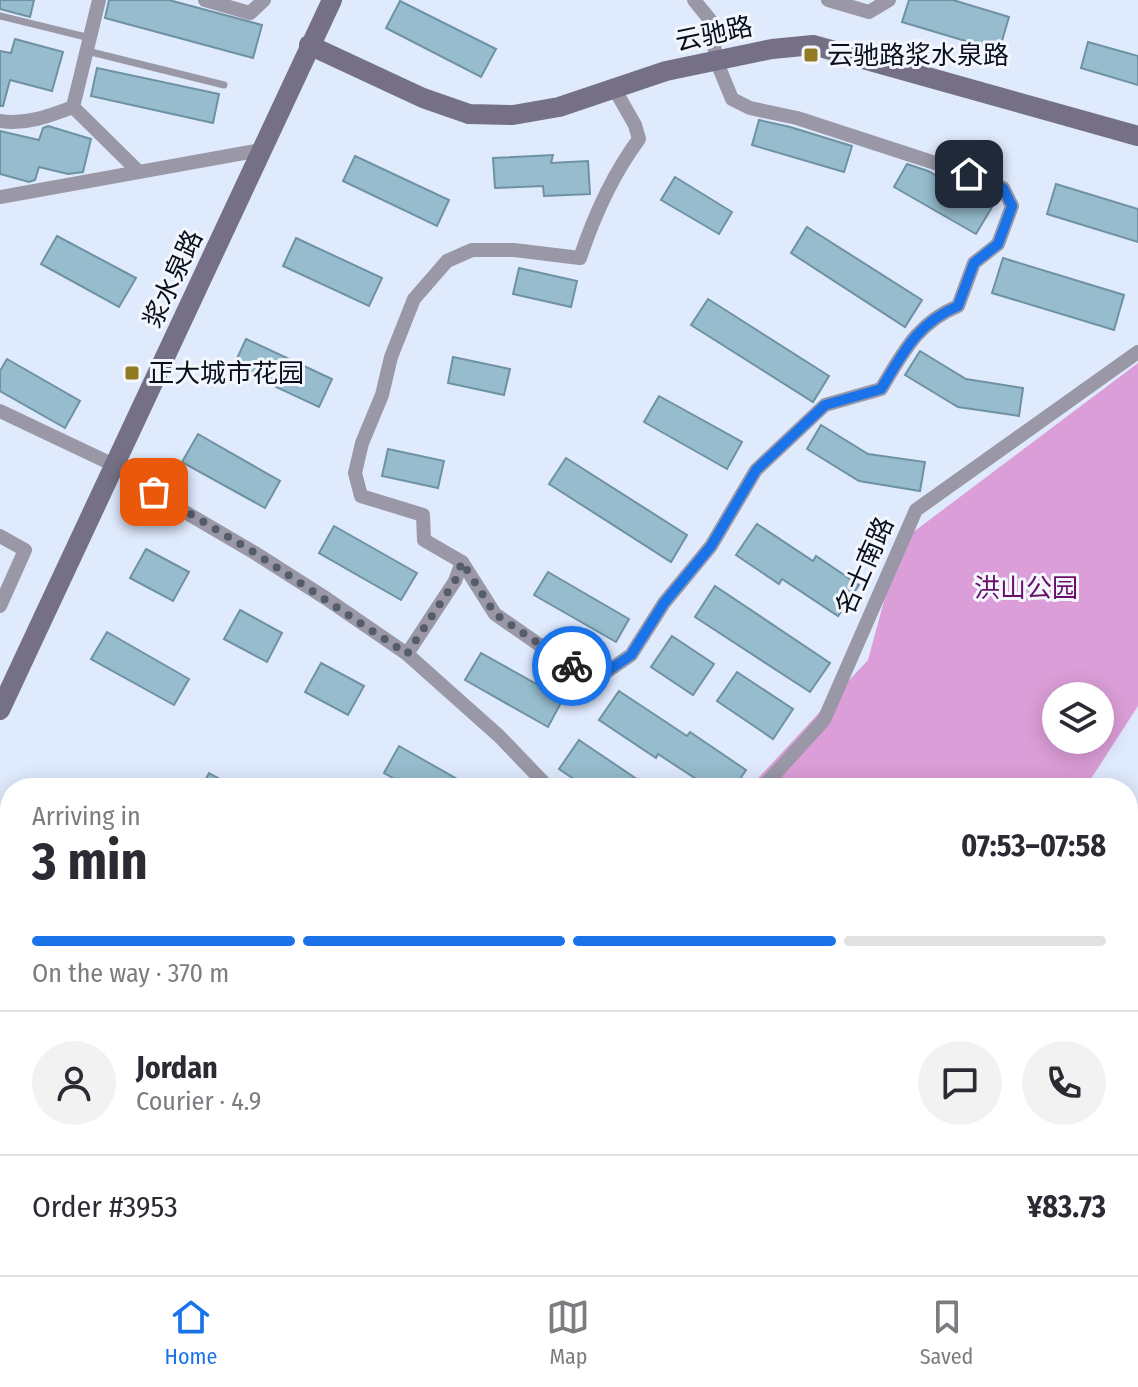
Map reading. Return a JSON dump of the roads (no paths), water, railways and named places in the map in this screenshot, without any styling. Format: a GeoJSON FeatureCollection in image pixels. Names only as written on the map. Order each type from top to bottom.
{"type":"FeatureCollection","features":[{"type":"Feature","properties":{"kind":"street"},"geometry":{"type":"LineString","coordinates":[[73,107],[99,0]]}},
{"type":"Feature","properties":{"kind":"street"},"geometry":{"type":"LineString","coordinates":[[205,0],[250,13],[264,0]]}},
{"type":"Feature","properties":{"kind":"street","name":"浆水泉路"},"geometry":{"type":"LineString","coordinates":[[0,710],[332,0]]}},
{"type":"Feature","properties":{"kind":"street"},"geometry":{"type":"LineString","coordinates":[[615,90],[635,125],[639,139],[623,161],[589,229],[580,258],[514,250],[472,250],[447,261],[414,299],[391,357],[382,395],[362,443],[355,473],[361,496],[423,515],[424,540],[462,562],[495,614],[567,664],[599,677],[631,655],[664,603],[711,546],[756,470],[825,405],[881,389],[908,343],[936,315],[958,306],[974,263],[998,244],[1012,206],[1003,188],[969,174],[797,118],[750,108],[732,99],[716,60],[711,21],[694,0]]}},
{"type":"Feature","properties":{"kind":"street"},"geometry":{"type":"LineString","coordinates":[[828,0],[869,12],[889,0]]}},
{"type":"Feature","properties":{"kind":"street","name":"云驰路"},"geometry":{"type":"LineString","coordinates":[[309,45],[423,98],[469,114],[513,115],[544,110],[615,90],[666,71],[772,49],[813,45],[1138,136]]}},
{"type":"Feature","properties":{"kind":"street"},"geometry":{"type":"LineString","coordinates":[[0,121],[15,124],[73,107]]}},
{"type":"Feature","properties":{"kind":"street"},"geometry":{"type":"LineString","coordinates":[[73,107],[139,172]]}},
{"type":"Feature","properties":{"kind":"street"},"geometry":{"type":"LineString","coordinates":[[0,197],[261,150]]}},
{"type":"Feature","properties":{"kind":"street","name":"名士南路"},"geometry":{"type":"LineString","coordinates":[[771,778],[824,720],[916,510],[1138,352]]}},
{"type":"Feature","properties":{"kind":"street"},"geometry":{"type":"LineString","coordinates":[[0,411],[116,466],[173,505],[327,599],[407,654],[499,736],[539,778]]}},
{"type":"Feature","properties":{"kind":"street"},"geometry":{"type":"LineString","coordinates":[[0,536],[25,550],[0,606]]}},
{"type":"Feature","properties":{"kind":"street"},"geometry":{"type":"LineString","coordinates":[[407,654],[455,581],[462,562]]}},
{"type":"Feature","properties":{"kind":"lane"},"geometry":{"type":"LineString","coordinates":[[0,16],[224,85]]}},
{"type":"Feature","properties":{"kind":"place","name":"云驰路浆水泉路"},"geometry":{"type":"Point","coordinates":[811,55]}},
{"type":"Feature","properties":{"kind":"place","name":"正大城市花园"},"geometry":{"type":"Point","coordinates":[132,373]}},
{"type":"Feature","properties":{"kind":"park label","name":"洪山公园"},"geometry":{"type":"Point","coordinates":[1026,588]}}]}
